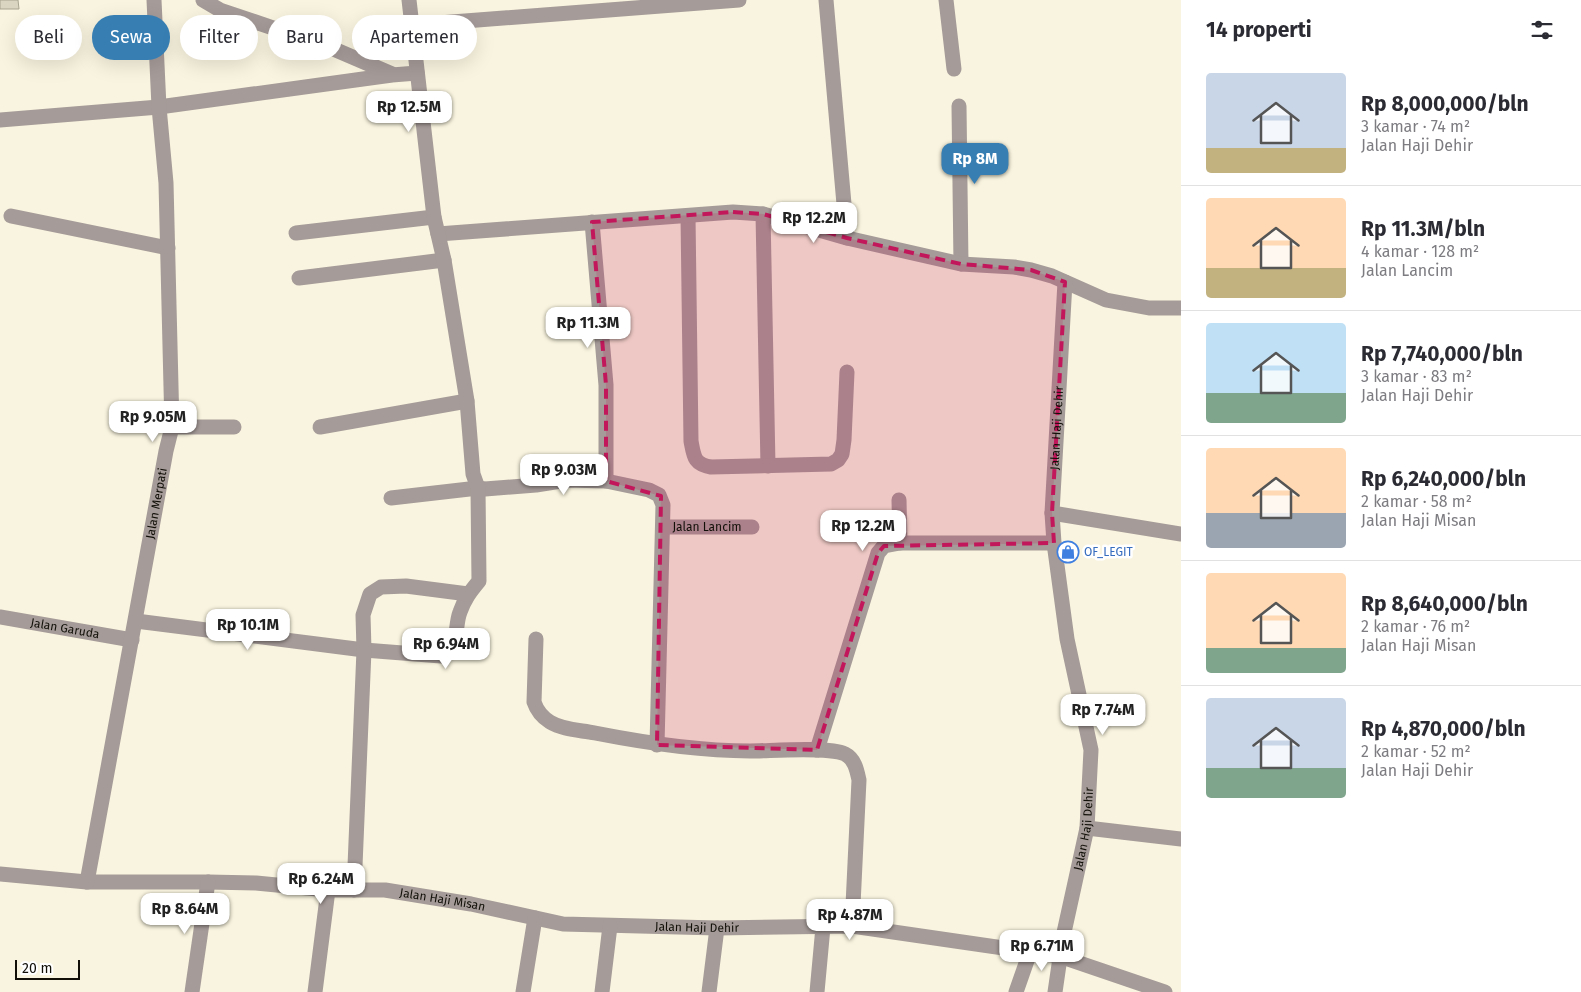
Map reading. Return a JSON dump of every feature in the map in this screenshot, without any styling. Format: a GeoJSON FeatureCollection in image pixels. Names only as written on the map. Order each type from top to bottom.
{"type":"FeatureCollection","features":[{"type":"Feature","properties":{"kind":"street","name":"Jalan Merpati"},"geometry":{"type":"LineString","coordinates":[[88,882],[166,451],[172,427],[166,183],[159,107],[154,0]]}},
{"type":"Feature","properties":{"kind":"street"},"geometry":{"type":"LineString","coordinates":[[203,0],[220,10],[329,47],[392,74]]}},
{"type":"Feature","properties":{"kind":"street"},"geometry":{"type":"LineString","coordinates":[[409,0],[411,15]]}},
{"type":"Feature","properties":{"kind":"street"},"geometry":{"type":"LineString","coordinates":[[477,21],[739,0]]}},
{"type":"Feature","properties":{"kind":"street"},"geometry":{"type":"LineString","coordinates":[[826,0],[847,238]]}},
{"type":"Feature","properties":{"kind":"street"},"geometry":{"type":"LineString","coordinates":[[946,0],[954,69]]}},
{"type":"Feature","properties":{"kind":"street"},"geometry":{"type":"LineString","coordinates":[[136,622],[364,650],[441,656],[447,654],[453,646],[460,613],[468,594],[479,581],[478,488],[474,474],[467,401],[444,260],[434,218],[416,60]]}},
{"type":"Feature","properties":{"kind":"street"},"geometry":{"type":"LineString","coordinates":[[0,120],[159,107],[392,74],[417,73]]}},
{"type":"Feature","properties":{"kind":"street"},"geometry":{"type":"LineString","coordinates":[[959,106],[961,264]]}},
{"type":"Feature","properties":{"kind":"street"},"geometry":{"type":"LineString","coordinates":[[438,234],[733,212],[763,214],[847,238],[961,264],[1014,267],[1052,276],[1106,300],[1149,308],[1181,308]]}},
{"type":"Feature","properties":{"kind":"street"},"geometry":{"type":"LineString","coordinates":[[763,214],[768,466]]}},
{"type":"Feature","properties":{"kind":"street"},"geometry":{"type":"LineString","coordinates":[[11,216],[168,248]]}},
{"type":"Feature","properties":{"kind":"street"},"geometry":{"type":"LineString","coordinates":[[688,216],[691,441],[695,460],[701,465],[711,467],[831,464],[838,460],[842,454],[844,440],[847,372]]}},
{"type":"Feature","properties":{"kind":"street"},"geometry":{"type":"LineString","coordinates":[[296,233],[434,218]]}},
{"type":"Feature","properties":{"kind":"street"},"geometry":{"type":"LineString","coordinates":[[592,222],[606,385],[606,482]]}},
{"type":"Feature","properties":{"kind":"street"},"geometry":{"type":"LineString","coordinates":[[299,278],[444,260]]}},
{"type":"Feature","properties":{"kind":"street","name":"Jalan Haji Dehir"},"geometry":{"type":"LineString","coordinates":[[642,927],[852,926],[1059,956],[1087,828],[1091,750],[1067,639],[1054,543],[1052,513],[1065,282]]}},
{"type":"Feature","properties":{"kind":"street"},"geometry":{"type":"LineString","coordinates":[[320,427],[467,401]]}},
{"type":"Feature","properties":{"kind":"street"},"geometry":{"type":"LineString","coordinates":[[172,427],[234,427]]}},
{"type":"Feature","properties":{"kind":"street"},"geometry":{"type":"LineString","coordinates":[[391,498],[478,488],[536,485],[567,480],[606,482],[649,490],[659,495],[663,505],[663,527],[657,745]]}},
{"type":"Feature","properties":{"kind":"street"},"geometry":{"type":"LineString","coordinates":[[899,500],[900,543]]}},
{"type":"Feature","properties":{"kind":"street"},"geometry":{"type":"LineString","coordinates":[[1052,513],[1181,534]]}},
{"type":"Feature","properties":{"kind":"street","name":"Jalan Lancim"},"geometry":{"type":"LineString","coordinates":[[663,527],[752,527]]}},
{"type":"Feature","properties":{"kind":"street"},"geometry":{"type":"LineString","coordinates":[[818,750],[878,553],[884,546],[900,543],[1054,543]]}},
{"type":"Feature","properties":{"kind":"street"},"geometry":{"type":"LineString","coordinates":[[354,890],[364,650],[363,615],[370,594],[381,587],[406,586],[468,594]]}},
{"type":"Feature","properties":{"kind":"street","name":"Jalan Garuda"},"geometry":{"type":"LineString","coordinates":[[0,616],[132,640]]}},
{"type":"Feature","properties":{"kind":"street"},"geometry":{"type":"LineString","coordinates":[[536,639],[534,702],[536,711],[558,726],[657,745],[747,751],[818,750],[844,754],[855,764],[859,780],[852,926]]}},
{"type":"Feature","properties":{"kind":"street"},"geometry":{"type":"LineString","coordinates":[[1087,828],[1181,839]]}},
{"type":"Feature","properties":{"kind":"street","name":"Jalan Haji Misan"},"geometry":{"type":"LineString","coordinates":[[0,874],[88,882],[256,883],[328,890],[385,890],[471,904],[563,924],[642,927]]}},
{"type":"Feature","properties":{"kind":"street"},"geometry":{"type":"LineString","coordinates":[[192,992],[208,882]]}},
{"type":"Feature","properties":{"kind":"street"},"geometry":{"type":"LineString","coordinates":[[315,992],[328,890]]}},
{"type":"Feature","properties":{"kind":"street"},"geometry":{"type":"LineString","coordinates":[[523,992],[535,918]]}},
{"type":"Feature","properties":{"kind":"street"},"geometry":{"type":"LineString","coordinates":[[602,992],[610,926]]}},
{"type":"Feature","properties":{"kind":"street"},"geometry":{"type":"LineString","coordinates":[[817,992],[823,927]]}},
{"type":"Feature","properties":{"kind":"street"},"geometry":{"type":"LineString","coordinates":[[709,992],[718,928]]}},
{"type":"Feature","properties":{"kind":"street"},"geometry":{"type":"LineString","coordinates":[[1016,992],[1030,952]]}},
{"type":"Feature","properties":{"kind":"street"},"geometry":{"type":"LineString","coordinates":[[1055,992],[1059,956],[1165,992]]}},
{"type":"Feature","properties":{"kind":"highlighted area"},"geometry":{"type":"Polygon","coordinates":[[[733,212],[763,214],[847,238],[961,264],[1031,270],[1065,282],[1052,513],[1054,543],[884,546],[878,553],[817,750],[657,745],[661,496],[606,481],[606,385],[592,222],[733,212]]]}},
{"type":"Feature","properties":{"kind":"building"},"geometry":{"type":"Polygon","coordinates":[[[0,0],[18,0],[19,9],[0,9],[0,0]]]}},
{"type":"Feature","properties":{"kind":"place","name":"OF_LEGIT"},"geometry":{"type":"Point","coordinates":[1068,552]}}]}
